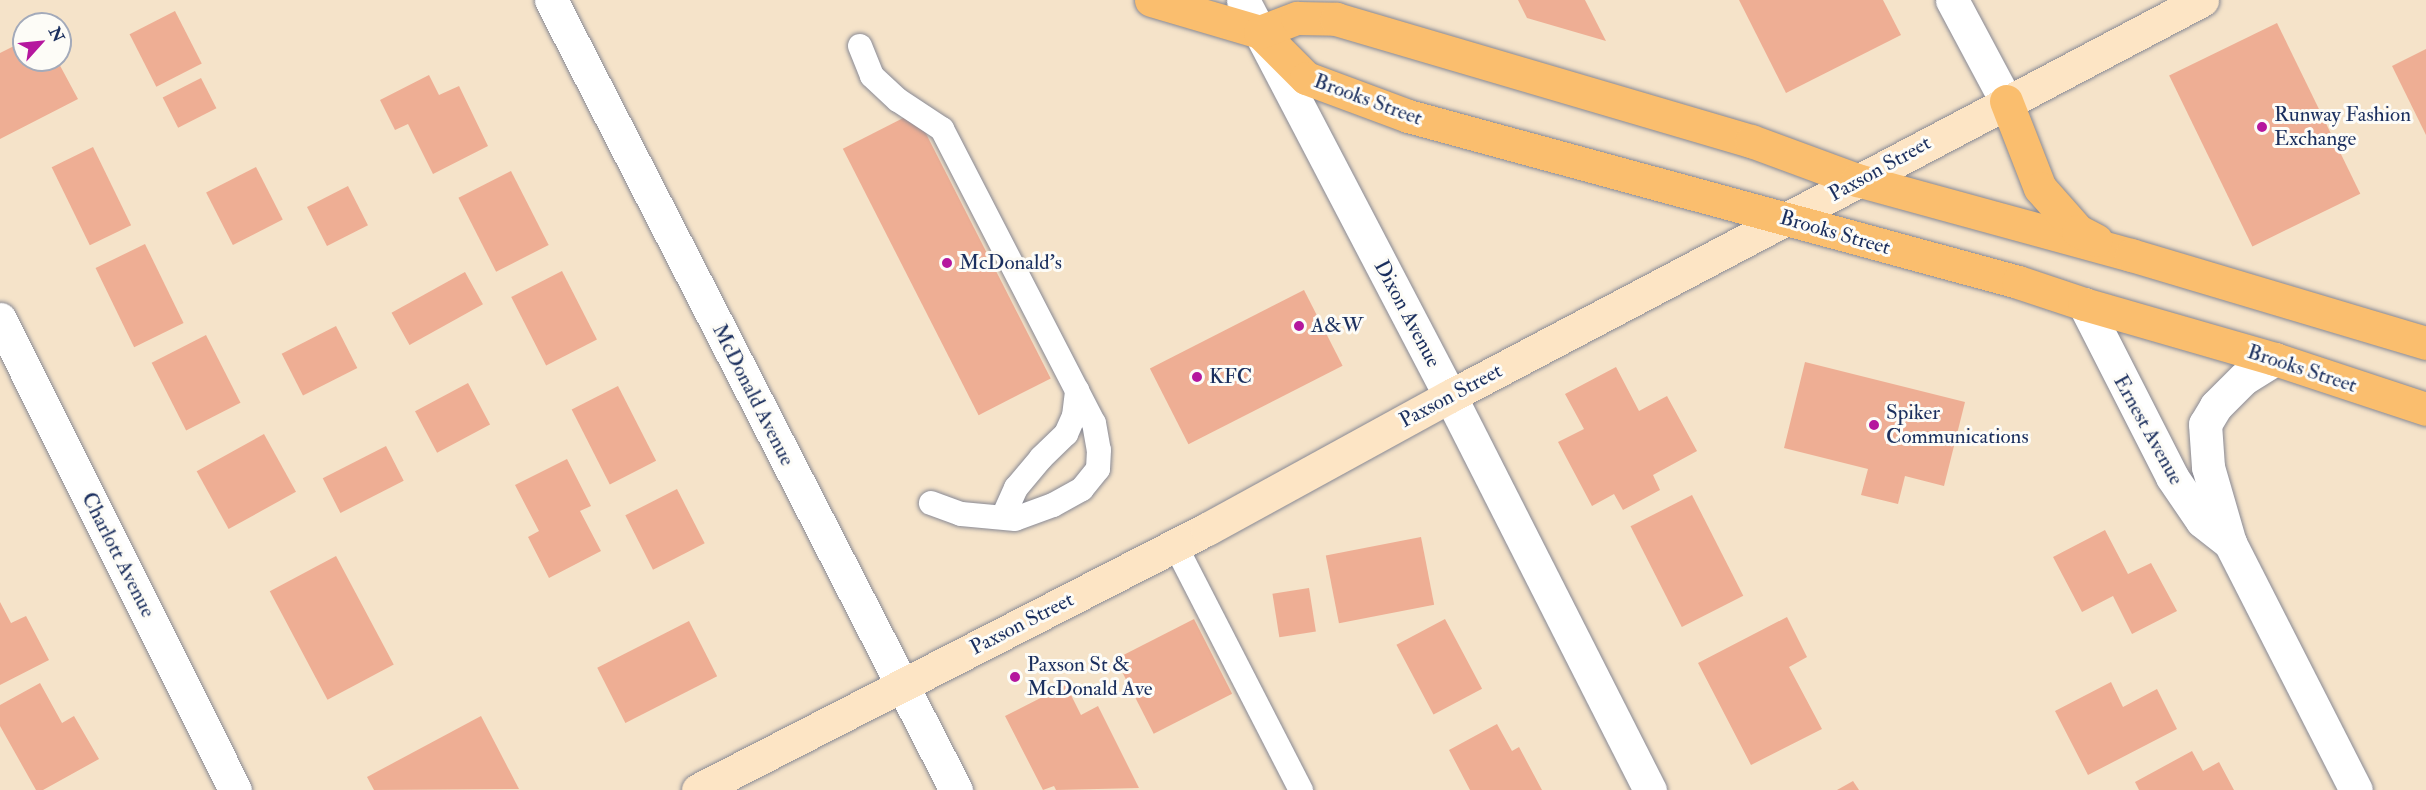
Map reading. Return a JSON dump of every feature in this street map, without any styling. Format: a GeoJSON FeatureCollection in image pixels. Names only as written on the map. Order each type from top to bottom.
{"type":"FeatureCollection","features":[{"type":"Feature","properties":{"kind":"highway","name":"Brooks Street"},"geometry":{"type":"LineString","coordinates":[[1151,0],[1260,32],[1306,78],[1408,116],[2018,282],[2084,304],[2275,359],[2426,409]]}},
{"type":"Feature","properties":{"kind":"highway"},"geometry":{"type":"LineString","coordinates":[[1260,32],[1297,18],[1336,19],[1751,141],[1857,180],[2131,255],[2426,343]]}},
{"type":"Feature","properties":{"kind":"highway"},"geometry":{"type":"LineString","coordinates":[[2006,101],[2040,188],[2078,231],[2131,255]]}},
{"type":"Feature","properties":{"kind":"street","name":"McDonald Avenue"},"geometry":{"type":"LineString","coordinates":[[551,0],[956,790]]}},
{"type":"Feature","properties":{"kind":"street","name":"Dixon Avenue"},"geometry":{"type":"LineString","coordinates":[[1243,0],[1450,396],[1650,790]]}},
{"type":"Feature","properties":{"kind":"street"},"geometry":{"type":"LineString","coordinates":[[1952,0],[2006,101]]}},
{"type":"Feature","properties":{"kind":"street","name":"Paxson Street"},"geometry":{"type":"LineString","coordinates":[[698,790],[1175,545],[1450,396],[1789,219],[1857,180],[2202,0]]}},
{"type":"Feature","properties":{"kind":"street","name":"Ernest Avenue"},"geometry":{"type":"LineString","coordinates":[[2084,304],[2108,356],[2172,477],[2202,521],[2230,543]]}},
{"type":"Feature","properties":{"kind":"street","name":"Charlott Avenue"},"geometry":{"type":"LineString","coordinates":[[0,319],[235,790]]}},
{"type":"Feature","properties":{"kind":"street","name":"Ernest Avenue"},"geometry":{"type":"LineString","coordinates":[[2275,359],[2244,378],[2227,393],[2205,423],[2208,467],[2230,543],[2356,790]]}},
{"type":"Feature","properties":{"kind":"lane"},"geometry":{"type":"LineString","coordinates":[[860,46],[872,76],[898,100],[942,129],[1094,423],[1099,450],[1098,469],[1082,489],[1053,505],[1015,519],[962,514],[931,503]]}},
{"type":"Feature","properties":{"kind":"lane"},"geometry":{"type":"LineString","coordinates":[[1003,518],[1016,488],[1041,458],[1066,434],[1074,416],[1077,390]]}},
{"type":"Feature","properties":{"kind":"lane"},"geometry":{"type":"LineString","coordinates":[[1175,545],[1301,790]]}},
{"type":"Feature","properties":{"kind":"building"},"geometry":{"type":"Polygon","coordinates":[[[1518,0],[1585,0],[1606,41],[1527,18],[1518,0]]]}},
{"type":"Feature","properties":{"kind":"building"},"geometry":{"type":"Polygon","coordinates":[[[1739,0],[1883,0],[1901,35],[1786,93],[1739,0]]]}},
{"type":"Feature","properties":{"kind":"building"},"geometry":{"type":"Polygon","coordinates":[[[175,11],[202,64],[156,87],[130,34],[175,11]]]}},
{"type":"Feature","properties":{"kind":"building","name":"Runway Fashion Exchange"},"geometry":{"type":"Polygon","coordinates":[[[2277,23],[2360,194],[2252,246],[2169,76],[2277,23]]]}},
{"type":"Feature","properties":{"kind":"building"},"geometry":{"type":"Polygon","coordinates":[[[12,47],[12,72],[63,72],[78,99],[0,139],[0,53],[12,47]]]}},
{"type":"Feature","properties":{"kind":"building"},"geometry":{"type":"Polygon","coordinates":[[[2426,49],[2426,135],[2392,66],[2426,49]]]}},
{"type":"Feature","properties":{"kind":"building"},"geometry":{"type":"Polygon","coordinates":[[[429,75],[439,95],[459,86],[488,146],[433,174],[408,124],[395,130],[380,100],[429,75]]]}},
{"type":"Feature","properties":{"kind":"building"},"geometry":{"type":"Polygon","coordinates":[[[201,78],[216,108],[178,128],[163,98],[201,78]]]}},
{"type":"Feature","properties":{"kind":"building","name":"McDonald's"},"geometry":{"type":"Polygon","coordinates":[[[915,112],[1051,378],[979,415],[843,149],[915,112]]]}},
{"type":"Feature","properties":{"kind":"building"},"geometry":{"type":"Polygon","coordinates":[[[93,147],[131,225],[90,245],[52,167],[93,147]]]}},
{"type":"Feature","properties":{"kind":"building"},"geometry":{"type":"Polygon","coordinates":[[[256,167],[283,220],[233,245],[206,192],[256,167]]]}},
{"type":"Feature","properties":{"kind":"building"},"geometry":{"type":"Polygon","coordinates":[[[511,171],[549,245],[496,272],[458,198],[511,171]]]}},
{"type":"Feature","properties":{"kind":"building"},"geometry":{"type":"Polygon","coordinates":[[[348,186],[368,225],[327,246],[307,207],[348,186]]]}},
{"type":"Feature","properties":{"kind":"building"},"geometry":{"type":"Polygon","coordinates":[[[145,244],[184,323],[134,347],[96,268],[145,244]]]}},
{"type":"Feature","properties":{"kind":"building"},"geometry":{"type":"Polygon","coordinates":[[[562,271],[597,340],[546,365],[511,297],[562,271]]]}},
{"type":"Feature","properties":{"kind":"building"},"geometry":{"type":"Polygon","coordinates":[[[465,272],[483,304],[409,345],[392,313],[465,272]]]}},
{"type":"Feature","properties":{"kind":"building"},"geometry":{"type":"Polygon","coordinates":[[[1304,290],[1343,366],[1188,444],[1150,369],[1304,290]]]}},
{"type":"Feature","properties":{"kind":"building"},"geometry":{"type":"Polygon","coordinates":[[[336,326],[357,368],[303,396],[282,354],[336,326]]]}},
{"type":"Feature","properties":{"kind":"building"},"geometry":{"type":"Polygon","coordinates":[[[206,335],[241,403],[186,430],[152,363],[206,335]]]}},
{"type":"Feature","properties":{"kind":"building","name":"Spiker Communications"},"geometry":{"type":"Polygon","coordinates":[[[1805,362],[1965,402],[1944,486],[1905,476],[1898,504],[1861,495],[1868,469],[1784,448],[1805,362]]]}},
{"type":"Feature","properties":{"kind":"building"},"geometry":{"type":"Polygon","coordinates":[[[1616,367],[1639,411],[1667,396],[1697,451],[1653,475],[1660,490],[1623,510],[1614,494],[1592,506],[1558,442],[1584,429],[1565,394],[1616,367]]]}},
{"type":"Feature","properties":{"kind":"building"},"geometry":{"type":"Polygon","coordinates":[[[468,383],[490,424],[437,453],[415,411],[468,383]]]}},
{"type":"Feature","properties":{"kind":"building"},"geometry":{"type":"Polygon","coordinates":[[[618,386],[656,461],[610,484],[572,410],[618,386]]]}},
{"type":"Feature","properties":{"kind":"building"},"geometry":{"type":"Polygon","coordinates":[[[264,434],[296,492],[229,529],[197,471],[264,434]]]}},
{"type":"Feature","properties":{"kind":"building"},"geometry":{"type":"Polygon","coordinates":[[[386,446],[404,481],[340,513],[323,478],[386,446]]]}},
{"type":"Feature","properties":{"kind":"building"},"geometry":{"type":"Polygon","coordinates":[[[567,459],[591,506],[580,511],[601,551],[549,578],[528,537],[539,531],[515,485],[567,459]]]}},
{"type":"Feature","properties":{"kind":"building"},"geometry":{"type":"Polygon","coordinates":[[[677,489],[705,543],[653,570],[625,515],[677,489]]]}},
{"type":"Feature","properties":{"kind":"building"},"geometry":{"type":"Polygon","coordinates":[[[1692,495],[1743,596],[1682,627],[1631,526],[1692,495]]]}},
{"type":"Feature","properties":{"kind":"building"},"geometry":{"type":"Polygon","coordinates":[[[2105,530],[2128,574],[2151,563],[2177,611],[2132,634],[2113,596],[2082,612],[2053,557],[2105,530]]]}},
{"type":"Feature","properties":{"kind":"building"},"geometry":{"type":"Polygon","coordinates":[[[1421,537],[1434,605],[1339,623],[1326,556],[1421,537]]]}},
{"type":"Feature","properties":{"kind":"building"},"geometry":{"type":"Polygon","coordinates":[[[336,556],[394,665],[328,700],[270,591],[336,556]]]}},
{"type":"Feature","properties":{"kind":"building"},"geometry":{"type":"Polygon","coordinates":[[[1309,588],[1316,631],[1279,637],[1272,594],[1309,588]]]}},
{"type":"Feature","properties":{"kind":"building"},"geometry":{"type":"Polygon","coordinates":[[[0,602],[11,623],[26,616],[49,660],[0,685],[0,602]]]}},
{"type":"Feature","properties":{"kind":"building"},"geometry":{"type":"Polygon","coordinates":[[[1787,617],[1807,657],[1789,667],[1822,729],[1751,765],[1698,663],[1787,617]]]}},
{"type":"Feature","properties":{"kind":"building"},"geometry":{"type":"Polygon","coordinates":[[[1194,619],[1232,694],[1154,734],[1116,659],[1194,619]]]}},
{"type":"Feature","properties":{"kind":"building"},"geometry":{"type":"Polygon","coordinates":[[[1445,619],[1482,689],[1434,715],[1396,645],[1445,619]]]}},
{"type":"Feature","properties":{"kind":"building"},"geometry":{"type":"Polygon","coordinates":[[[689,621],[717,676],[625,723],[597,668],[689,621]]]}},
{"type":"Feature","properties":{"kind":"building"},"geometry":{"type":"Polygon","coordinates":[[[2111,682],[2123,707],[2157,689],[2177,729],[2088,775],[2055,711],[2111,682]]]}},
{"type":"Feature","properties":{"kind":"building"},"geometry":{"type":"Polygon","coordinates":[[[40,683],[62,723],[74,716],[99,759],[43,790],[36,790],[0,726],[0,705],[40,683]]]}},
{"type":"Feature","properties":{"kind":"building"},"geometry":{"type":"Polygon","coordinates":[[[1066,685],[1081,715],[1098,706],[1139,788],[1056,790],[1054,786],[1043,790],[1005,716],[1066,685]]]}},
{"type":"Feature","properties":{"kind":"building"},"geometry":{"type":"Polygon","coordinates":[[[481,716],[519,789],[374,790],[367,777],[481,716]]]}},
{"type":"Feature","properties":{"kind":"building"},"geometry":{"type":"Polygon","coordinates":[[[1497,724],[1512,751],[1519,747],[1542,790],[1470,790],[1449,750],[1497,724]]]}},
{"type":"Feature","properties":{"kind":"building"},"geometry":{"type":"Polygon","coordinates":[[[2192,751],[2203,771],[2219,762],[2234,790],[2139,790],[2135,782],[2192,751]]]}},
{"type":"Feature","properties":{"kind":"building"},"geometry":{"type":"Polygon","coordinates":[[[1853,781],[1859,790],[1837,790],[1853,781]]]}},
{"type":"Feature","properties":{"kind":"place","name":"Runway Fashion Exchange"},"geometry":{"type":"Point","coordinates":[2262,127]}},
{"type":"Feature","properties":{"kind":"place","name":"McDonald's"},"geometry":{"type":"Point","coordinates":[947,263]}},
{"type":"Feature","properties":{"kind":"place","name":"A&W"},"geometry":{"type":"Point","coordinates":[1299,326]}},
{"type":"Feature","properties":{"kind":"place","name":"KFC"},"geometry":{"type":"Point","coordinates":[1197,377]}},
{"type":"Feature","properties":{"kind":"place","name":"Spiker Communications"},"geometry":{"type":"Point","coordinates":[1874,425]}},
{"type":"Feature","properties":{"kind":"place","name":"Paxson St & McDonald Ave"},"geometry":{"type":"Point","coordinates":[1015,677]}}]}
